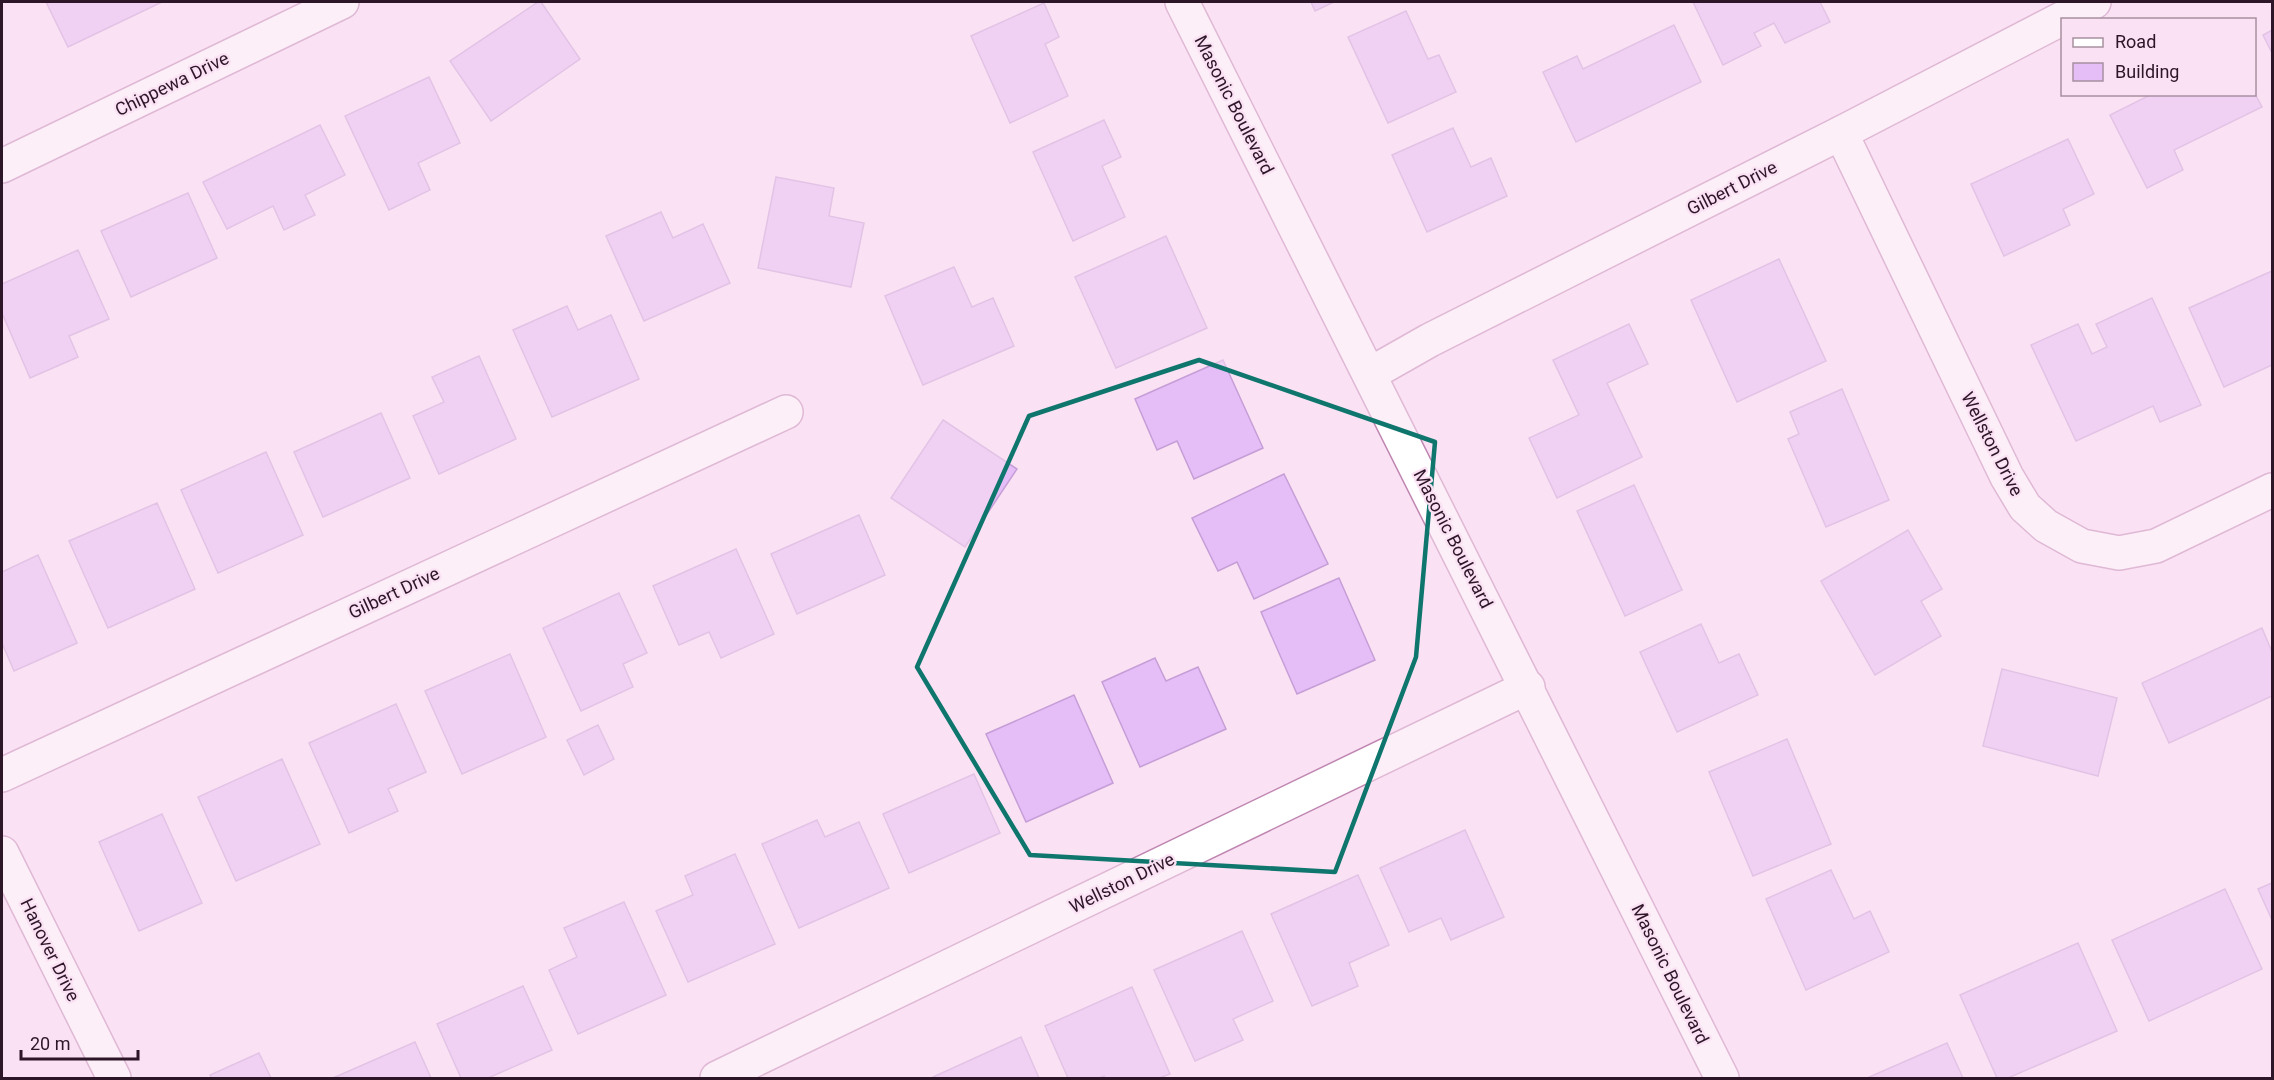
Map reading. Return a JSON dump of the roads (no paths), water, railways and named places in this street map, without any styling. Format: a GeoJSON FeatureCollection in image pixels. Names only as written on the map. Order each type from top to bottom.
{"type":"FeatureCollection","features":[{"type":"Feature","properties":{"kind":"street","name":"Chippewa Drive"},"geometry":{"type":"LineString","coordinates":[[2,166],[342,2]]}},
{"type":"Feature","properties":{"kind":"street","name":"Masonic Boulevard"},"geometry":{"type":"LineString","coordinates":[[1182,2],[1528,687],[1722,1078]]}},
{"type":"Feature","properties":{"kind":"street","name":"Gilbert Drive"},"geometry":{"type":"LineString","coordinates":[[2063,18],[2094,2]]}},
{"type":"Feature","properties":{"kind":"street","name":"Gilbert Drive"},"geometry":{"type":"LineString","coordinates":[[1370,374],[1430,340],[1841,133],[2061,19]]}},
{"type":"Feature","properties":{"kind":"street","name":"Wellston Drive"},"geometry":{"type":"LineString","coordinates":[[1841,133],[2007,477],[2025,507],[2046,526],[2082,546],[2119,553],[2156,546],[2272,490]]}},
{"type":"Feature","properties":{"kind":"street","name":"Gilbert Drive"},"geometry":{"type":"LineString","coordinates":[[2,776],[786,411]]}},
{"type":"Feature","properties":{"kind":"street","name":"Wellston Drive"},"geometry":{"type":"LineString","coordinates":[[717,1078],[1528,687]]}},
{"type":"Feature","properties":{"kind":"street","name":"Hanover Drive"},"geometry":{"type":"LineString","coordinates":[[2,854],[114,1078]]}}]}
